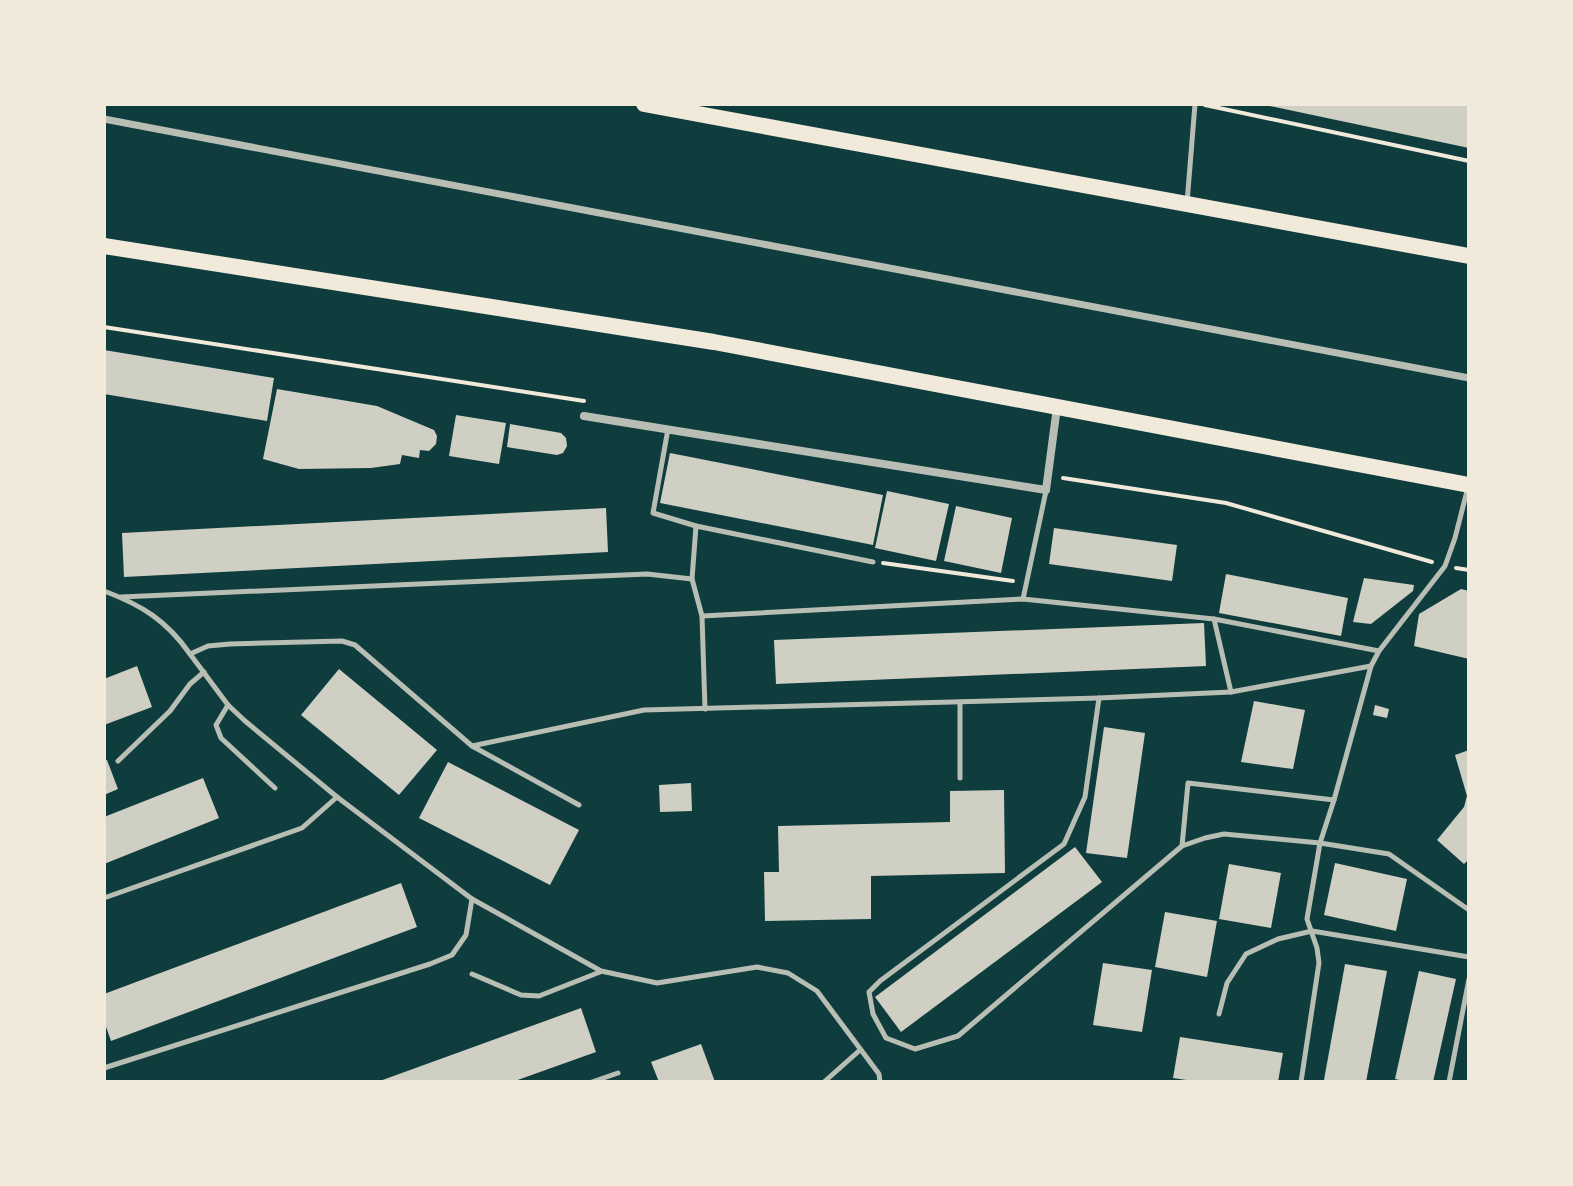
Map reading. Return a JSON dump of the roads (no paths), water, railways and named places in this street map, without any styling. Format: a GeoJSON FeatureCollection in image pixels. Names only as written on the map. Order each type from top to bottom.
{"type":"FeatureCollection","features":[{"type":"Feature","properties":{"kind":"main road"},"geometry":{"type":"LineString","coordinates":[[644,104],[1469,256]]}},
{"type":"Feature","properties":{"kind":"main road"},"geometry":{"type":"LineString","coordinates":[[104,246],[714,342],[1469,485]]}},
{"type":"Feature","properties":{"kind":"street"},"geometry":{"type":"LineString","coordinates":[[104,119],[1469,378]]}},
{"type":"Feature","properties":{"kind":"street"},"geometry":{"type":"LineString","coordinates":[[584,416],[1046,490],[1057,407]]}},
{"type":"Feature","properties":{"kind":"lane"},"geometry":{"type":"LineString","coordinates":[[1186,204],[1197,104]]}},
{"type":"Feature","properties":{"kind":"lane"},"geometry":{"type":"LineString","coordinates":[[668,429],[653,513],[696,526],[873,562]]}},
{"type":"Feature","properties":{"kind":"lane"},"geometry":{"type":"LineString","coordinates":[[1301,1082],[1319,963],[1307,919],[1320,843],[1371,666],[1379,651],[1445,566],[1469,485]]}},
{"type":"Feature","properties":{"kind":"lane"},"geometry":{"type":"LineString","coordinates":[[1023,599],[1046,490]]}},
{"type":"Feature","properties":{"kind":"lane"},"geometry":{"type":"LineString","coordinates":[[696,526],[692,579],[702,616],[705,709]]}},
{"type":"Feature","properties":{"kind":"lane"},"geometry":{"type":"LineString","coordinates":[[121,597],[647,574],[692,579]]}},
{"type":"Feature","properties":{"kind":"lane"},"geometry":{"type":"LineString","coordinates":[[104,591],[152,613],[177,635],[228,705],[245,721],[337,797],[472,899],[601,971],[657,983],[757,967],[788,973],[817,991],[879,1074],[880,1082]]}},
{"type":"Feature","properties":{"kind":"lane"},"geometry":{"type":"LineString","coordinates":[[702,616],[1023,599],[1214,619],[1379,651]]}},
{"type":"Feature","properties":{"kind":"lane"},"geometry":{"type":"LineString","coordinates":[[1214,619],[1231,692]]}},
{"type":"Feature","properties":{"kind":"lane"},"geometry":{"type":"LineString","coordinates":[[190,654],[208,646],[230,644],[342,641],[355,645],[472,746],[579,805]]}},
{"type":"Feature","properties":{"kind":"lane"},"geometry":{"type":"LineString","coordinates":[[472,746],[644,710],[1231,692],[1371,666]]}},
{"type":"Feature","properties":{"kind":"lane"},"geometry":{"type":"LineString","coordinates":[[118,761],[170,711],[190,684],[204,672]]}},
{"type":"Feature","properties":{"kind":"lane"},"geometry":{"type":"LineString","coordinates":[[1099,698],[1085,797],[1064,844],[869,992],[873,1014],[886,1038],[915,1049],[958,1036],[1182,846],[1205,838],[1224,834],[1320,843],[1389,854],[1469,910]]}},
{"type":"Feature","properties":{"kind":"lane"},"geometry":{"type":"LineString","coordinates":[[960,702],[960,778]]}},
{"type":"Feature","properties":{"kind":"lane"},"geometry":{"type":"LineString","coordinates":[[228,705],[216,725],[221,738],[275,788]]}},
{"type":"Feature","properties":{"kind":"lane"},"geometry":{"type":"LineString","coordinates":[[1182,846],[1188,783],[1334,800]]}},
{"type":"Feature","properties":{"kind":"lane"},"geometry":{"type":"LineString","coordinates":[[104,898],[302,828],[337,797]]}},
{"type":"Feature","properties":{"kind":"lane"},"geometry":{"type":"LineString","coordinates":[[104,1068],[452,955],[466,935],[472,899]]}},
{"type":"Feature","properties":{"kind":"lane"},"geometry":{"type":"LineString","coordinates":[[1219,1014],[1227,983],[1246,954],[1278,939],[1312,931],[1469,957]]}},
{"type":"Feature","properties":{"kind":"lane"},"geometry":{"type":"LineString","coordinates":[[472,974],[521,995],[539,996],[601,971]]}},
{"type":"Feature","properties":{"kind":"lane"},"geometry":{"type":"LineString","coordinates":[[1449,1082],[1469,979]]}},
{"type":"Feature","properties":{"kind":"lane"},"geometry":{"type":"LineString","coordinates":[[824,1082],[860,1050]]}},
{"type":"Feature","properties":{"kind":"lane"},"geometry":{"type":"LineString","coordinates":[[592,1082],[618,1073]]}}]}
